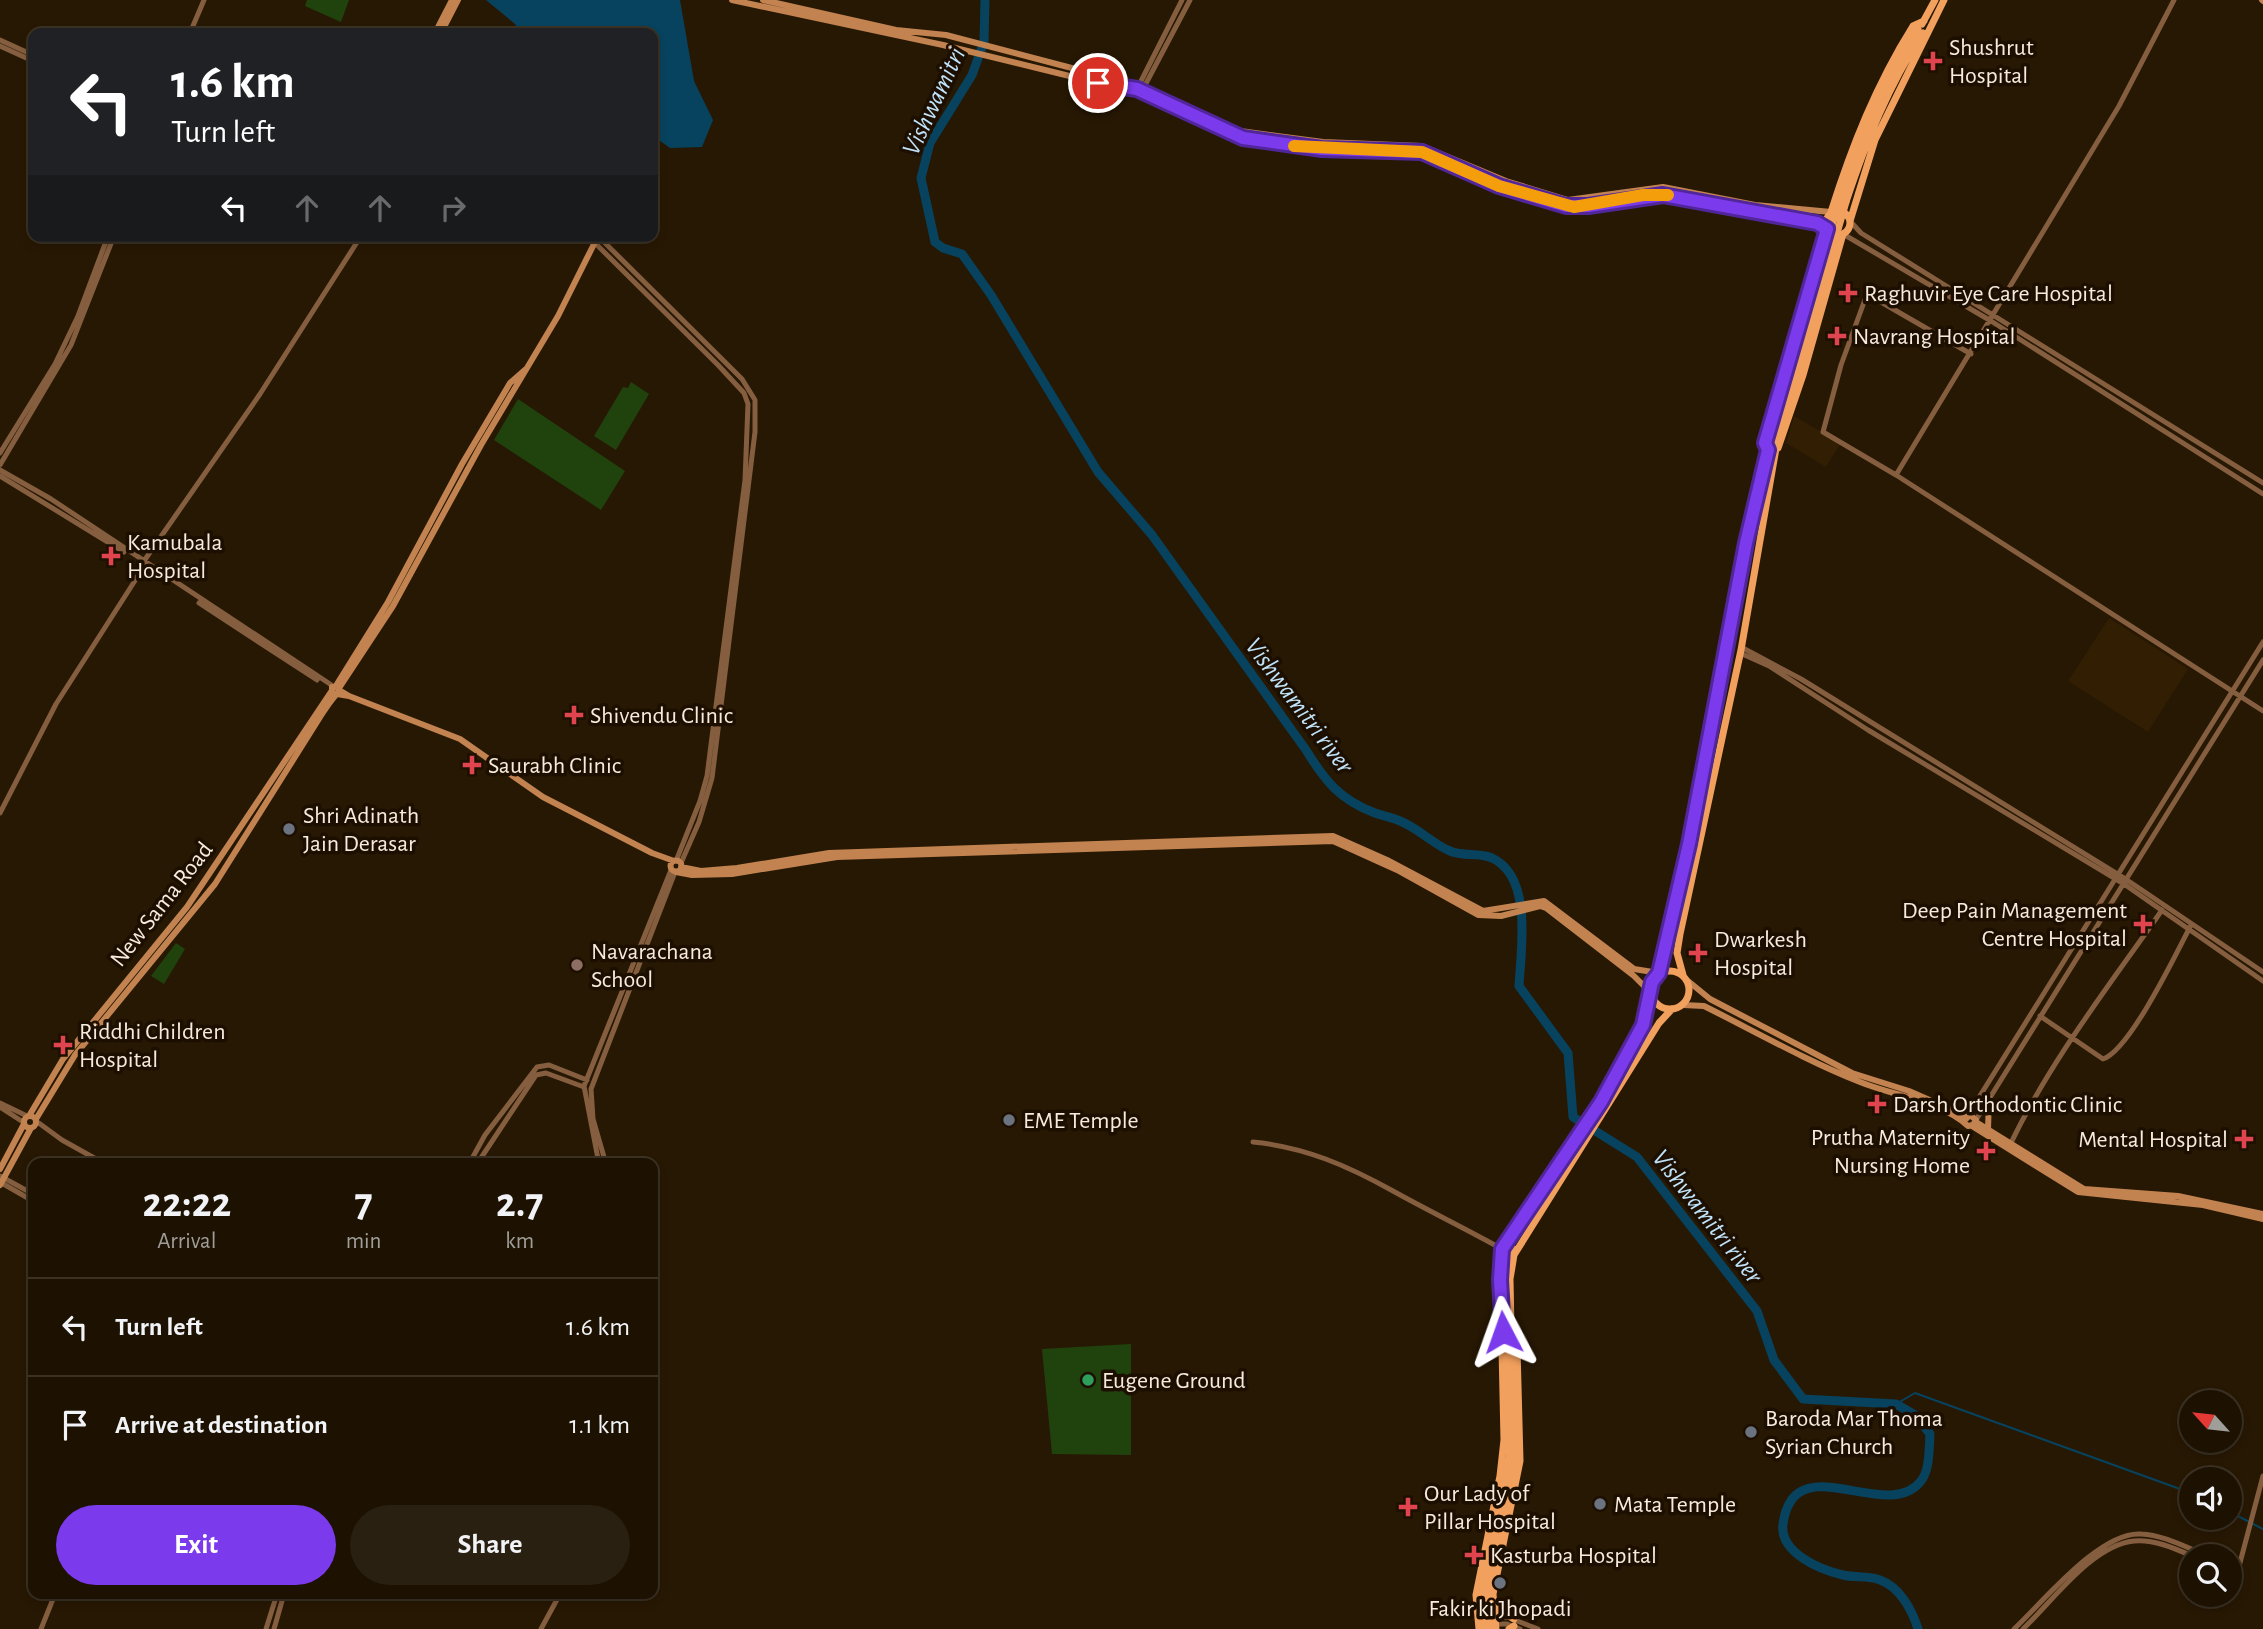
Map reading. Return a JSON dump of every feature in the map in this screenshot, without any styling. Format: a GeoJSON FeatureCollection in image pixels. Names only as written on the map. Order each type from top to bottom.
{"type":"FeatureCollection","features":[{"type":"Feature","properties":{"kind":"main road"},"geometry":{"type":"LineString","coordinates":[[438,28],[452,0]]}},
{"type":"Feature","properties":{"kind":"main road"},"geometry":{"type":"LineString","coordinates":[[443,28],[457,0]]}},
{"type":"Feature","properties":{"kind":"main road"},"geometry":{"type":"LineString","coordinates":[[732,0],[943,45],[1098,83],[1140,90]]}},
{"type":"Feature","properties":{"kind":"main road"},"geometry":{"type":"LineString","coordinates":[[763,0],[896,30],[946,35],[1125,82],[1243,138],[1265,143],[1422,152],[1499,186],[1566,206],[1588,206],[1663,195],[1817,223],[1836,235],[1843,234]]}},
{"type":"Feature","properties":{"kind":"main road"},"geometry":{"type":"LineString","coordinates":[[1921,32],[1935,0]]}},
{"type":"Feature","properties":{"kind":"main road"},"geometry":{"type":"LineString","coordinates":[[1480,1626],[1475,1594],[1500,1476],[1504,1440],[1500,1342],[1507,1330],[1514,1255],[1643,1025],[1652,982],[1659,973],[1689,842],[1746,543],[1772,451],[1781,444],[1843,234],[1850,221],[1875,140],[1944,0]]}},
{"type":"Feature","properties":{"kind":"main road"},"geometry":{"type":"LineString","coordinates":[[1682,1005],[1689,994],[1677,953],[1679,933],[1741,650],[1775,437],[1848,172],[1885,87],[1933,18]]}},
{"type":"Feature","properties":{"kind":"main road"},"geometry":{"type":"LineString","coordinates":[[1772,451],[1765,443],[1827,229],[1826,218],[1831,212],[1854,140],[1873,99],[1913,26],[1924,21]]}},
{"type":"Feature","properties":{"kind":"main road"},"geometry":{"type":"LineString","coordinates":[[1224,129],[1323,142],[1422,146],[1506,181],[1568,200],[1663,187],[1755,205],[1844,212],[1850,221]]}},
{"type":"Feature","properties":{"kind":"main road","name":"New Sama Road"},"geometry":{"type":"LineString","coordinates":[[0,1168],[75,1055],[215,884],[335,689],[393,606],[479,441],[558,316],[595,242]]}},
{"type":"Feature","properties":{"kind":"main road"},"geometry":{"type":"LineString","coordinates":[[335,689],[460,739],[543,797],[676,866],[708,876],[832,855],[1333,841],[1406,874],[1472,912],[1497,913],[1546,903],[1634,969],[1659,973],[1671,970],[1710,999],[1753,1025],[1863,1084],[1966,1117],[1966,1125],[1974,1123],[1988,1130],[2084,1189],[2178,1196],[2263,1216]]}},
{"type":"Feature","properties":{"kind":"main road"},"geometry":{"type":"LineString","coordinates":[[1538,903],[1634,976],[1651,993],[1660,1007],[1672,1009]]}},
{"type":"Feature","properties":{"kind":"main road"},"geometry":{"type":"LineString","coordinates":[[1494,1625],[1488,1590],[1515,1455],[1507,1330],[1500,1280],[1502,1249],[1608,1108],[1659,1023],[1672,1009],[1682,1005],[1704,1006],[1753,1025]]}},
{"type":"Feature","properties":{"kind":"main road"},"geometry":{"type":"LineString","coordinates":[[1988,1130],[1989,1097]]}},
{"type":"Feature","properties":{"kind":"main road","name":"New Sama Road"},"geometry":{"type":"LineString","coordinates":[[1,1181],[30,1122]]}},
{"type":"Feature","properties":{"kind":"main road"},"geometry":{"type":"LineString","coordinates":[[1974,1123],[2078,1192],[2203,1205],[2263,1216]]}},
{"type":"Feature","properties":{"kind":"main road"},"geometry":{"type":"LineString","coordinates":[[1502,1249],[1505,1258],[1514,1255]]}},
{"type":"Feature","properties":{"kind":"main road"},"geometry":{"type":"LineString","coordinates":[[1494,1625],[1492,1605],[1520,1461],[1517,1348],[1507,1330]]}},
{"type":"Feature","properties":{"kind":"main road"},"geometry":{"type":"LineString","coordinates":[[1480,1626],[1482,1597],[1509,1456],[1508,1345]]}},
{"type":"Feature","properties":{"kind":"main road"},"geometry":{"type":"LineString","coordinates":[[1492,1605],[1514,1626]]}},
{"type":"Feature","properties":{"kind":"street"},"geometry":{"type":"LineString","coordinates":[[193,28],[206,0]]}},
{"type":"Feature","properties":{"kind":"street"},"geometry":{"type":"LineString","coordinates":[[1140,90],[1182,0]]}},
{"type":"Feature","properties":{"kind":"street"},"geometry":{"type":"LineString","coordinates":[[1140,90],[1190,0]]}},
{"type":"Feature","properties":{"kind":"street"},"geometry":{"type":"LineString","coordinates":[[1896,475],[2119,106],[2174,0]]}},
{"type":"Feature","properties":{"kind":"street"},"geometry":{"type":"LineString","coordinates":[[0,40],[28,53]]}},
{"type":"Feature","properties":{"kind":"street"},"geometry":{"type":"LineString","coordinates":[[0,46],[28,59]]}},
{"type":"Feature","properties":{"kind":"street"},"geometry":{"type":"LineString","coordinates":[[1850,221],[1861,233],[2263,483]]}},
{"type":"Feature","properties":{"kind":"street"},"geometry":{"type":"LineString","coordinates":[[1843,234],[1991,321],[2263,494]]}},
{"type":"Feature","properties":{"kind":"street"},"geometry":{"type":"LineString","coordinates":[[0,453],[55,364],[80,313],[106,242]]}},
{"type":"Feature","properties":{"kind":"street"},"geometry":{"type":"LineString","coordinates":[[112,242],[71,345],[0,467],[335,689]]}},
{"type":"Feature","properties":{"kind":"street"},"geometry":{"type":"LineString","coordinates":[[0,813],[56,704],[144,563],[260,394],[356,242]]}},
{"type":"Feature","properties":{"kind":"street"},"geometry":{"type":"LineString","coordinates":[[601,242],[664,300],[742,379],[755,400],[756,413],[712,778],[703,811],[676,866]]}},
{"type":"Feature","properties":{"kind":"street"},"geometry":{"type":"LineString","coordinates":[[598,1158],[588,1083],[676,866],[707,774],[745,480],[748,404],[741,389],[658,306],[601,242]]}},
{"type":"Feature","properties":{"kind":"street"},"geometry":{"type":"LineString","coordinates":[[1970,354],[1867,294],[1841,365],[1823,432],[1896,475],[2263,712]]}},
{"type":"Feature","properties":{"kind":"street"},"geometry":{"type":"LineString","coordinates":[[658,306],[664,300]]}},
{"type":"Feature","properties":{"kind":"street"},"geometry":{"type":"LineString","coordinates":[[0,475],[144,563]]}},
{"type":"Feature","properties":{"kind":"street"},"geometry":{"type":"LineString","coordinates":[[1966,1117],[2263,642]]}},
{"type":"Feature","properties":{"kind":"street"},"geometry":{"type":"LineString","coordinates":[[1741,650],[1801,679],[2125,882],[2263,981]]}},
{"type":"Feature","properties":{"kind":"street"},"geometry":{"type":"LineString","coordinates":[[1974,1123],[2263,660]]}},
{"type":"Feature","properties":{"kind":"street"},"geometry":{"type":"LineString","coordinates":[[2010,1145],[2026,1112],[2072,1039],[2163,908]]}},
{"type":"Feature","properties":{"kind":"street"},"geometry":{"type":"LineString","coordinates":[[2040,1016],[2103,1059],[2110,1057],[2135,1025],[2170,969],[2190,927]]}},
{"type":"Feature","properties":{"kind":"street"},"geometry":{"type":"LineString","coordinates":[[2190,927],[2263,972]]}},
{"type":"Feature","properties":{"kind":"street"},"geometry":{"type":"LineString","coordinates":[[472,1158],[485,1135],[537,1067],[548,1065],[588,1083],[591,1089],[593,1119],[604,1158]]}},
{"type":"Feature","properties":{"kind":"street"},"geometry":{"type":"LineString","coordinates":[[481,1158],[536,1075],[545,1073],[588,1083]]}},
{"type":"Feature","properties":{"kind":"street"},"geometry":{"type":"LineString","coordinates":[[0,1105],[95,1158]]}},
{"type":"Feature","properties":{"kind":"street"},"geometry":{"type":"LineString","coordinates":[[1253,1142],[1277,1144],[1327,1157],[1413,1199],[1502,1249]]}},
{"type":"Feature","properties":{"kind":"street"},"geometry":{"type":"LineString","coordinates":[[1,1181],[28,1192]]}},
{"type":"Feature","properties":{"kind":"street"},"geometry":{"type":"LineString","coordinates":[[1,1181],[28,1198]]}},
{"type":"Feature","properties":{"kind":"street"},"geometry":{"type":"LineString","coordinates":[[2242,1554],[2263,1476]]}},
{"type":"Feature","properties":{"kind":"street"},"geometry":{"type":"LineString","coordinates":[[2014,1629],[2091,1556],[2121,1537],[2150,1535],[2179,1546]]}},
{"type":"Feature","properties":{"kind":"street"},"geometry":{"type":"LineString","coordinates":[[2023,1629],[2074,1578],[2100,1556],[2119,1545],[2148,1541],[2179,1552]]}},
{"type":"Feature","properties":{"kind":"street"},"geometry":{"type":"LineString","coordinates":[[41,1629],[53,1599]]}},
{"type":"Feature","properties":{"kind":"street"},"geometry":{"type":"LineString","coordinates":[[266,1629],[275,1599]]}},
{"type":"Feature","properties":{"kind":"street"},"geometry":{"type":"LineString","coordinates":[[274,1629],[283,1599]]}},
{"type":"Feature","properties":{"kind":"street"},"geometry":{"type":"LineString","coordinates":[[541,1629],[558,1599]]}},
{"type":"Feature","properties":{"kind":"street"},"geometry":{"type":"LineString","coordinates":[[1480,1626],[1538,1629]]}},
{"type":"Feature","properties":{"kind":"shaded area"},"geometry":{"type":"Polygon","coordinates":[[[1794,416],[1841,443],[1826,467],[1786,443],[1794,416]]]}},
{"type":"Feature","properties":{"kind":"shaded area"},"geometry":{"type":"Polygon","coordinates":[[[2109,618],[2188,669],[2148,732],[2068,681],[2109,618]]]}},
{"type":"Feature","properties":{"kind":"green space"},"geometry":{"type":"Polygon","coordinates":[[[307,0],[349,0],[341,22],[305,6],[307,0]]]}},
{"type":"Feature","properties":{"kind":"green space"},"geometry":{"type":"Polygon","coordinates":[[[631,382],[649,394],[616,450],[594,436],[623,387],[628,388],[631,382]]]}},
{"type":"Feature","properties":{"kind":"green space"},"geometry":{"type":"Polygon","coordinates":[[[518,399],[625,471],[601,510],[494,440],[518,399]]]}},
{"type":"Feature","properties":{"kind":"green space"},"geometry":{"type":"Polygon","coordinates":[[[176,943],[185,949],[164,984],[151,976],[176,943]]]}},
{"type":"Feature","properties":{"kind":"green space","name":"Eugene Ground"},"geometry":{"type":"Polygon","coordinates":[[[1131,1344],[1131,1455],[1052,1454],[1042,1349],[1131,1344]]]}},
{"type":"Feature","properties":{"kind":"water"},"geometry":{"type":"Polygon","coordinates":[[[486,0],[680,0],[694,81],[713,120],[702,147],[670,148],[658,140],[658,28],[517,28],[486,0]]]}},
{"type":"Feature","properties":{"kind":"waterway","name":"Vishwamitri river"},"geometry":{"type":"LineString","coordinates":[[985,0],[984,42],[972,75],[930,143],[921,178],[935,242],[943,248],[962,254],[991,295],[1098,472],[1152,535],[1334,788],[1352,802],[1407,824],[1444,848],[1455,853],[1487,856],[1505,867],[1514,881],[1522,915],[1519,986],[1568,1053],[1573,1117],[1637,1157],[1757,1311],[1774,1360],[1803,1399],[1896,1404],[1915,1415],[1930,1434],[1924,1476],[1906,1492],[1887,1495],[1823,1487],[1804,1490],[1791,1501],[1783,1524],[1788,1544],[1794,1552],[1813,1564],[1843,1575],[1876,1578],[1894,1588],[1909,1607],[1918,1629]]}},
{"type":"Feature","properties":{"kind":"waterway"},"geometry":{"type":"LineString","coordinates":[[1896,1404],[1915,1393],[2179,1489]]}},
{"type":"Feature","properties":{"kind":"waterway"},"geometry":{"type":"LineString","coordinates":[[2242,1518],[2263,1529]]}},
{"type":"Feature","properties":{"kind":"slow traffic"},"geometry":{"type":"LineString","coordinates":[[1294,146],[1422,152],[1499,186],[1574,207],[1643,195],[1668,195]]}},
{"type":"Feature","properties":{"kind":"place","name":"Shushrut Hospital"},"geometry":{"type":"Point","coordinates":[1933,61]}},
{"type":"Feature","properties":{"kind":"place","name":"Raghuvir Eye Care Hospital"},"geometry":{"type":"Point","coordinates":[1848,293]}},
{"type":"Feature","properties":{"kind":"place","name":"Navrang Hospital"},"geometry":{"type":"Point","coordinates":[1837,336]}},
{"type":"Feature","properties":{"kind":"place","name":"Kamubala Hospital"},"geometry":{"type":"Point","coordinates":[111,556]}},
{"type":"Feature","properties":{"kind":"place","name":"Shivendu Clinic"},"geometry":{"type":"Point","coordinates":[574,715]}},
{"type":"Feature","properties":{"kind":"place","name":"Saurabh Clinic"},"geometry":{"type":"Point","coordinates":[472,765]}},
{"type":"Feature","properties":{"kind":"place","name":"Shri Adinath Jain Derasar"},"geometry":{"type":"Point","coordinates":[289,829]}},
{"type":"Feature","properties":{"kind":"place","name":"Deep Pain Management Centre Hospital"},"geometry":{"type":"Point","coordinates":[2143,924]}},
{"type":"Feature","properties":{"kind":"place","name":"Dwarkesh Hospital"},"geometry":{"type":"Point","coordinates":[1698,953]}},
{"type":"Feature","properties":{"kind":"place","name":"Navarachana School"},"geometry":{"type":"Point","coordinates":[577,965]}},
{"type":"Feature","properties":{"kind":"place","name":"Riddhi Children Hospital"},"geometry":{"type":"Point","coordinates":[63,1045]}},
{"type":"Feature","properties":{"kind":"place","name":"Darsh Orthodontic Clinic"},"geometry":{"type":"Point","coordinates":[1877,1104]}},
{"type":"Feature","properties":{"kind":"place","name":"EME Temple"},"geometry":{"type":"Point","coordinates":[1009,1120]}},
{"type":"Feature","properties":{"kind":"place","name":"Mental Hospital"},"geometry":{"type":"Point","coordinates":[2244,1139]}},
{"type":"Feature","properties":{"kind":"place","name":"Prutha Maternity Nursing Home"},"geometry":{"type":"Point","coordinates":[1986,1151]}},
{"type":"Feature","properties":{"kind":"place","name":"Eugene Ground"},"geometry":{"type":"Point","coordinates":[1088,1380]}},
{"type":"Feature","properties":{"kind":"place","name":"Baroda Mar Thoma Syrian Church"},"geometry":{"type":"Point","coordinates":[1751,1432]}},
{"type":"Feature","properties":{"kind":"place","name":"Mata Temple"},"geometry":{"type":"Point","coordinates":[1600,1504]}},
{"type":"Feature","properties":{"kind":"place","name":"Our Lady of Pillar Hospital"},"geometry":{"type":"Point","coordinates":[1408,1507]}},
{"type":"Feature","properties":{"kind":"place","name":"Kasturba Hospital"},"geometry":{"type":"Point","coordinates":[1474,1555]}},
{"type":"Feature","properties":{"kind":"place","name":"Fakir ki Jhopadi"},"geometry":{"type":"Point","coordinates":[1500,1583]}},
{"type":"Feature","properties":{"kind":"route"},"geometry":{"type":"LineString","coordinates":[[1098,83],[1137,89],[1243,138],[1322,149],[1422,152],[1499,186],[1556,204],[1588,206],[1643,195],[1686,197],[1817,223],[1827,229],[1765,443],[1768,450],[1746,543],[1689,844],[1668,940],[1659,973],[1652,982],[1647,1014],[1601,1102],[1502,1249],[1500,1280],[1503,1332]]}},
{"type":"Feature","properties":{"kind":"water label","name":"Vishwamitri"},"geometry":{"type":"Point","coordinates":[933,101]}}]}
